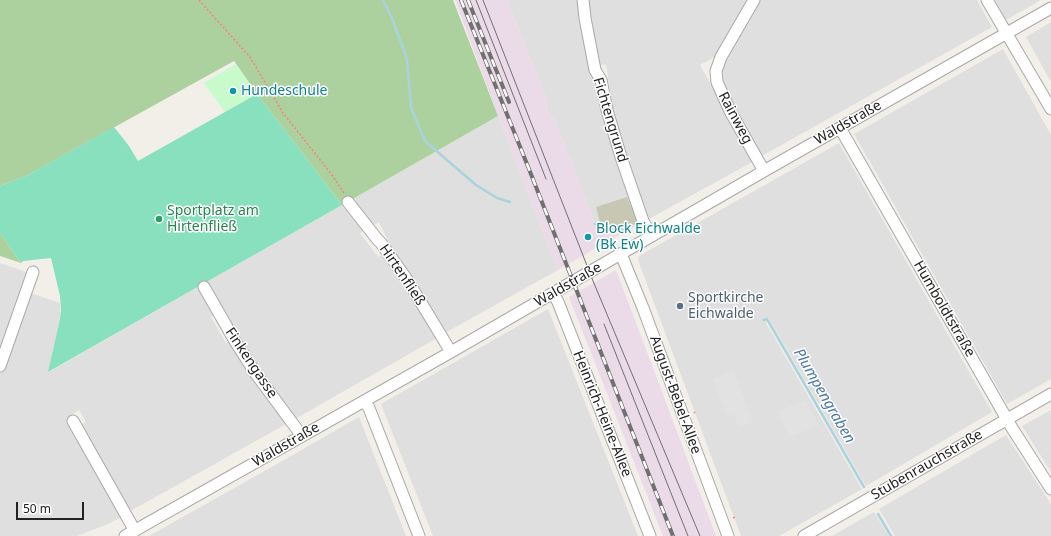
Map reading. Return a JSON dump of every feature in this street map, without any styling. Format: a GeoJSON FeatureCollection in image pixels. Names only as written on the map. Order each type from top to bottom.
{"type":"FeatureCollection","features":[{"type":"Feature","properties":{"kind":"street","name":"Fichtengrund"},"geometry":{"type":"LineString","coordinates":[[583,0],[595,70],[600,80],[617,145],[643,220],[652,236]]}},
{"type":"Feature","properties":{"kind":"street","name":"Rainweg"},"geometry":{"type":"LineString","coordinates":[[754,0],[721,57],[716,71],[717,82],[730,111],[764,170]]}},
{"type":"Feature","properties":{"kind":"street"},"geometry":{"type":"LineString","coordinates":[[987,0],[1051,109]]}},
{"type":"Feature","properties":{"kind":"street","name":"Waldstraße"},"geometry":{"type":"LineString","coordinates":[[130,534],[451,352],[764,170],[1051,8]]}},
{"type":"Feature","properties":{"kind":"street","name":"Humboldtstraße"},"geometry":{"type":"LineString","coordinates":[[840,128],[1007,419],[1051,489]]}},
{"type":"Feature","properties":{"kind":"street","name":"Hirtenfließ"},"geometry":{"type":"LineString","coordinates":[[348,202],[404,274],[451,352]]}},
{"type":"Feature","properties":{"kind":"street","name":"August-Bebel-Allee"},"geometry":{"type":"LineString","coordinates":[[621,254],[643,308],[728,536]]}},
{"type":"Feature","properties":{"kind":"street"},"geometry":{"type":"LineString","coordinates":[[0,366],[33,272]]}},
{"type":"Feature","properties":{"kind":"street","name":"Finkengasse"},"geometry":{"type":"LineString","coordinates":[[204,287],[252,368],[302,436]]}},
{"type":"Feature","properties":{"kind":"street","name":"Heinrich-Heine-Allee"},"geometry":{"type":"LineString","coordinates":[[553,293],[558,302],[650,536]]}},
{"type":"Feature","properties":{"kind":"street","name":"Stubenrauchstraße"},"geometry":{"type":"LineString","coordinates":[[804,536],[1051,394]]}},
{"type":"Feature","properties":{"kind":"street"},"geometry":{"type":"LineString","coordinates":[[364,401],[369,408],[419,536]]}},
{"type":"Feature","properties":{"kind":"street"},"geometry":{"type":"LineString","coordinates":[[72,421],[130,534]]}},
{"type":"Feature","properties":{"kind":"path"},"geometry":{"type":"LineString","coordinates":[[199,0],[250,58],[283,113],[332,175],[348,202]]}},
{"type":"Feature","properties":{"kind":"shaded area"},"geometry":{"type":"Polygon","coordinates":[[[455,0],[507,0],[547,101],[546,108],[551,117],[554,119],[596,226],[626,231],[558,270],[498,116],[455,0]]]}},
{"type":"Feature","properties":{"kind":"shaded area"},"geometry":{"type":"Polygon","coordinates":[[[507,0],[580,0],[587,55],[600,106],[613,149],[640,224],[626,231],[596,226],[554,119],[551,117],[546,108],[547,101],[507,0]]]}},
{"type":"Feature","properties":{"kind":"shaded area"},"geometry":{"type":"Polygon","coordinates":[[[587,0],[750,0],[716,56],[700,65],[754,161],[647,220],[613,110],[606,64],[598,66],[587,0]]]}},
{"type":"Feature","properties":{"kind":"shaded area"},"geometry":{"type":"Polygon","coordinates":[[[757,0],[977,0],[992,27],[760,157],[724,87],[722,75],[724,63],[732,45],[757,0]]]}},
{"type":"Feature","properties":{"kind":"shaded area"},"geometry":{"type":"Polygon","coordinates":[[[995,0],[1041,0],[1006,20],[995,0]]]}},
{"type":"Feature","properties":{"kind":"shaded area"},"geometry":{"type":"Polygon","coordinates":[[[1051,22],[1051,82],[1026,37],[1051,22]]]}},
{"type":"Feature","properties":{"kind":"shaded area"},"geometry":{"type":"Polygon","coordinates":[[[1003,49],[1051,135],[1051,379],[1007,404],[854,134],[1003,49]]]}},
{"type":"Feature","properties":{"kind":"shaded area"},"geometry":{"type":"Polygon","coordinates":[[[498,116],[558,270],[445,333],[392,249],[379,222],[370,227],[350,200],[498,116]]]}},
{"type":"Feature","properties":{"kind":"shaded area"},"geometry":{"type":"Polygon","coordinates":[[[839,143],[992,412],[866,486],[768,317],[766,323],[862,489],[779,536],[741,536],[638,260],[639,256],[839,143]]]}},
{"type":"Feature","properties":{"kind":"shaded area"},"geometry":{"type":"Polygon","coordinates":[[[627,197],[638,223],[625,228],[600,223],[596,207],[627,197]]]}},
{"type":"Feature","properties":{"kind":"shaded area"},"geometry":{"type":"Polygon","coordinates":[[[342,205],[363,231],[360,233],[378,257],[381,255],[407,289],[437,338],[295,419],[262,375],[229,322],[231,321],[224,309],[222,310],[205,283],[342,205]]]}},
{"type":"Feature","properties":{"kind":"shaded area"},"geometry":{"type":"Polygon","coordinates":[[[0,263],[26,272],[0,349],[0,263]]]}},
{"type":"Feature","properties":{"kind":"shaded area"},"geometry":{"type":"Polygon","coordinates":[[[616,270],[716,536],[663,536],[569,297],[616,270]]]}},
{"type":"Feature","properties":{"kind":"shaded area"},"geometry":{"type":"Polygon","coordinates":[[[198,287],[214,315],[211,317],[226,343],[229,341],[288,423],[127,513],[79,426],[86,422],[79,410],[68,417],[124,516],[77,536],[0,536],[0,374],[28,292],[60,303],[60,319],[49,372],[198,287]]]}},
{"type":"Feature","properties":{"kind":"shaded area"},"geometry":{"type":"Polygon","coordinates":[[[548,309],[638,536],[433,536],[381,404],[548,309]]]}},
{"type":"Feature","properties":{"kind":"shaded area"},"geometry":{"type":"Polygon","coordinates":[[[734,371],[753,422],[739,428],[734,414],[727,417],[713,379],[734,371]]]}},
{"type":"Feature","properties":{"kind":"shaded area"},"geometry":{"type":"Polygon","coordinates":[[[805,400],[819,425],[789,438],[778,412],[805,400]]]}},
{"type":"Feature","properties":{"kind":"shaded area"},"geometry":{"type":"Polygon","coordinates":[[[1051,410],[1051,472],[1022,426],[1051,410]]]}},
{"type":"Feature","properties":{"kind":"shaded area"},"geometry":{"type":"Polygon","coordinates":[[[359,417],[406,536],[149,536],[277,464],[359,417]]]}},
{"type":"Feature","properties":{"kind":"shaded area"},"geometry":{"type":"Polygon","coordinates":[[[1006,435],[1051,504],[1051,536],[895,536],[879,509],[1006,435]]]}},
{"type":"Feature","properties":{"kind":"shaded area"},"geometry":{"type":"Polygon","coordinates":[[[874,512],[889,536],[832,536],[851,525],[874,512]]]}},
{"type":"Feature","properties":{"kind":"green space"},"geometry":{"type":"Polygon","coordinates":[[[0,0],[453,0],[498,116],[342,205],[257,94],[234,61],[28,175],[0,186],[0,0]]]}},
{"type":"Feature","properties":{"kind":"green space"},"geometry":{"type":"Polygon","coordinates":[[[236,64],[257,94],[225,112],[204,83],[236,64]]]}},
{"type":"Feature","properties":{"kind":"green space","name":"Sportplatz am Hirtenfließ"},"geometry":{"type":"Polygon","coordinates":[[[257,94],[342,205],[48,372],[61,310],[60,296],[51,258],[23,261],[21,263],[0,233],[0,186],[28,175],[114,127],[129,146],[138,161],[257,94]]]}},
{"type":"Feature","properties":{"kind":"green space"},"geometry":{"type":"Polygon","coordinates":[[[0,233],[21,263],[0,256],[0,233]]]}},
{"type":"Feature","properties":{"kind":"waterway","name":"Plumpengraben"},"geometry":{"type":"LineString","coordinates":[[383,0],[392,18],[407,59],[411,108],[425,141],[476,185],[497,198],[510,202]]}},
{"type":"Feature","properties":{"kind":"waterway","name":"Plumpengraben"},"geometry":{"type":"LineString","coordinates":[[595,224],[628,231]]}},
{"type":"Feature","properties":{"kind":"waterway","name":"Plumpengraben"},"geometry":{"type":"LineString","coordinates":[[764,320],[767,319],[864,487]]}},
{"type":"Feature","properties":{"kind":"waterway","name":"Plumpengraben"},"geometry":{"type":"LineString","coordinates":[[878,514],[891,536]]}},
{"type":"Feature","properties":{"kind":"tram line"},"geometry":{"type":"LineString","coordinates":[[476,0],[546,179]]}},
{"type":"Feature","properties":{"kind":"tram line"},"geometry":{"type":"LineString","coordinates":[[483,0],[593,281],[700,536]]}},
{"type":"Feature","properties":{"kind":"tram line"},"geometry":{"type":"LineString","coordinates":[[604,324],[688,536]]}},
{"type":"Feature","properties":{"kind":"railway"},"geometry":{"type":"LineString","coordinates":[[461,0],[673,536]]}},
{"type":"Feature","properties":{"kind":"railway"},"geometry":{"type":"LineString","coordinates":[[468,0],[509,102]]}},
{"type":"Feature","properties":{"kind":"place","name":"Hundeschule"},"geometry":{"type":"Point","coordinates":[233,91]}},
{"type":"Feature","properties":{"kind":"place","name":"Sportplatz am Hirtenfließ"},"geometry":{"type":"Point","coordinates":[159,219]}},
{"type":"Feature","properties":{"kind":"place","name":"Block Eichwalde (Bk Ew)"},"geometry":{"type":"Point","coordinates":[588,237]}},
{"type":"Feature","properties":{"kind":"place","name":"Sportkirche Eichwalde"},"geometry":{"type":"Point","coordinates":[680,306]}}]}
